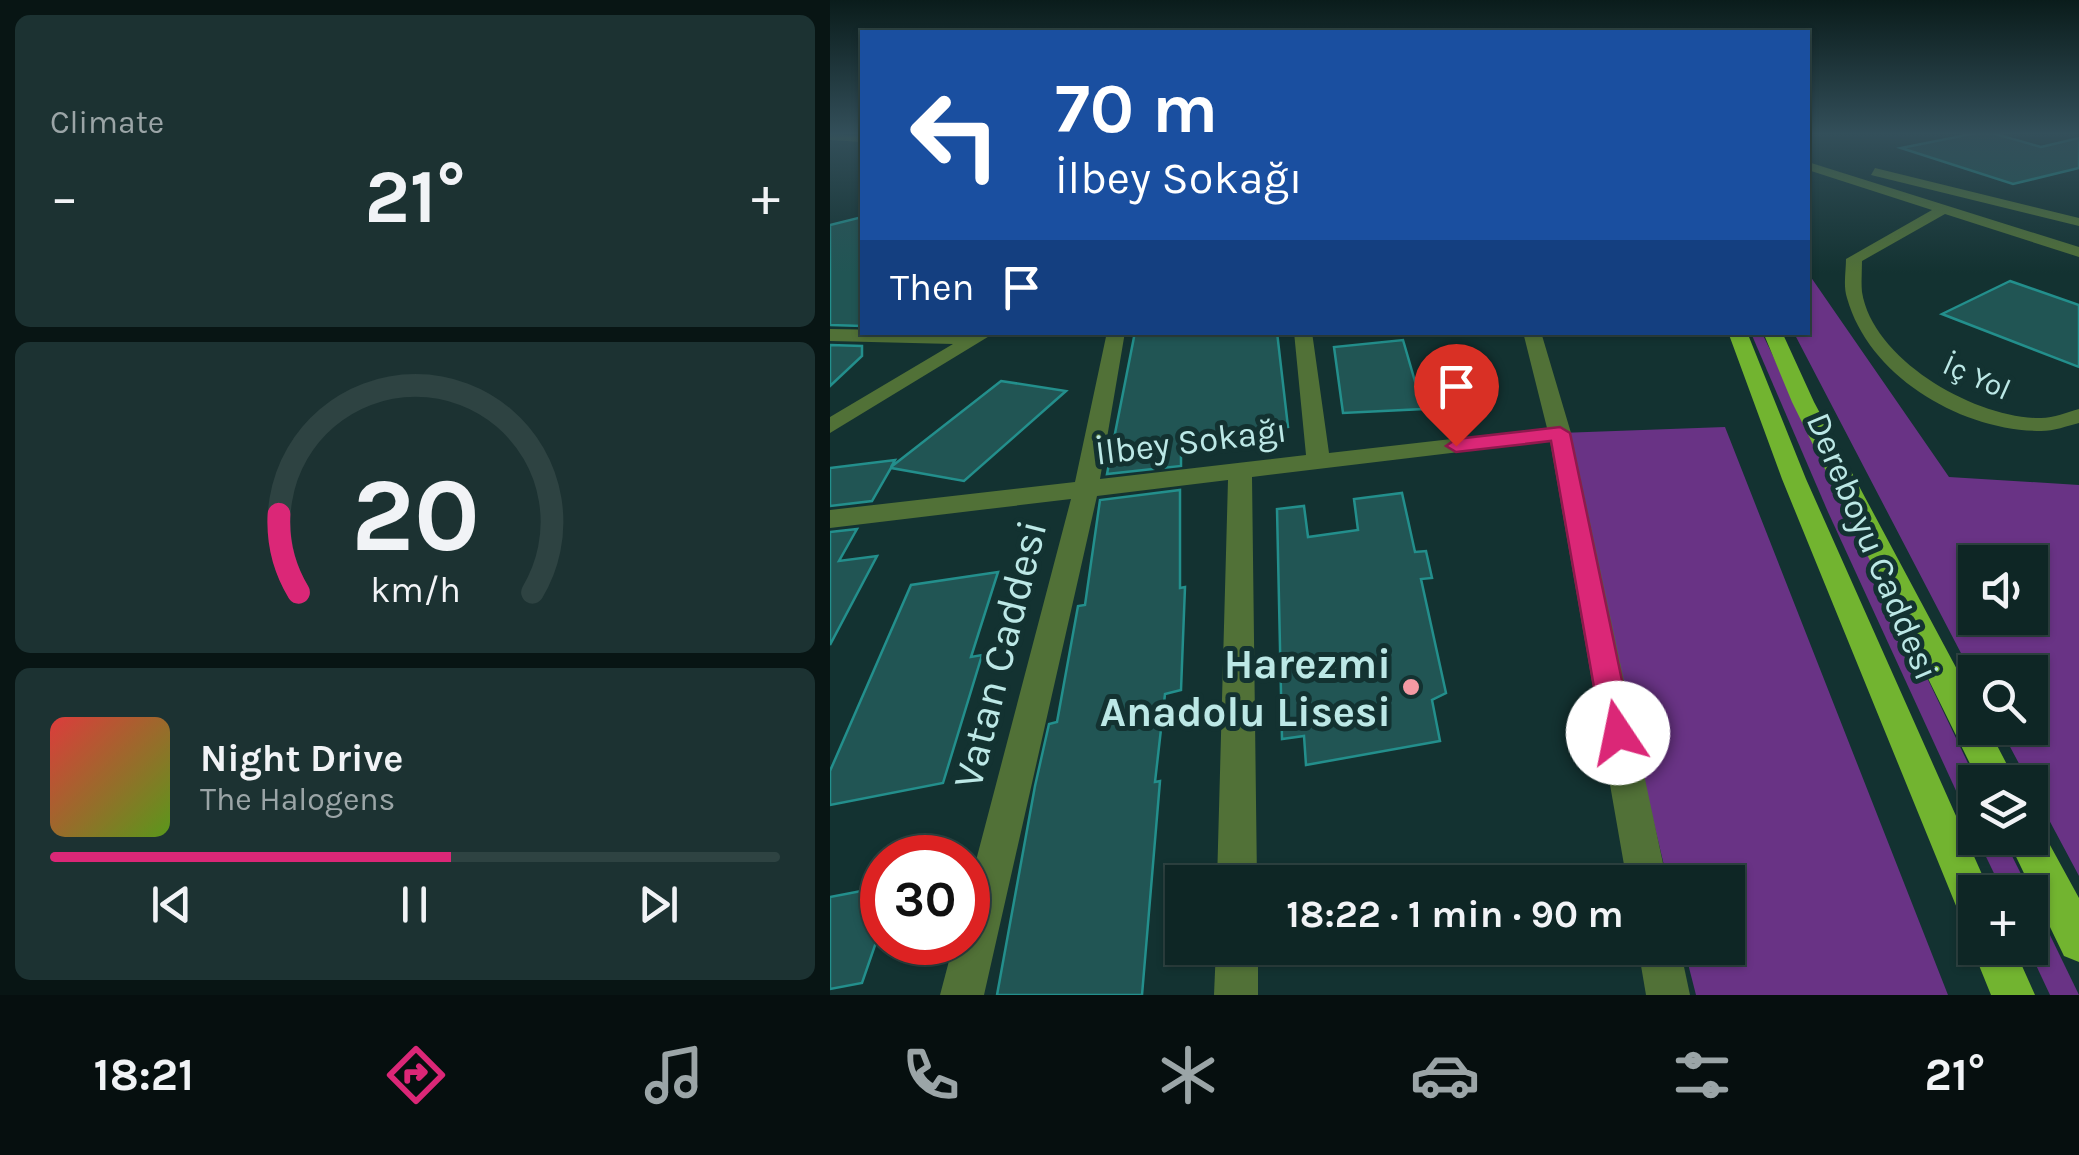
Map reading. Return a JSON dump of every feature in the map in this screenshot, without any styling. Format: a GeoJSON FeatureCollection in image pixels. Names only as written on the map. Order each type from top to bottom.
{"type":"FeatureCollection","features":[{"type":"Feature","properties":{"kind":"main road","name":"Dereboyu Caddesi"},"geometry":{"type":"LineString","coordinates":[[1738,335],[1794,479],[1963,875]]}},
{"type":"Feature","properties":{"kind":"main road","name":"Dereboyu Caddesi"},"geometry":{"type":"LineString","coordinates":[[1773,335],[1803,402],[1989,765]]}},
{"type":"Feature","properties":{"kind":"main road"},"geometry":{"type":"LineString","coordinates":[[2035,855],[2079,941]]}},
{"type":"Feature","properties":{"kind":"main road"},"geometry":{"type":"LineString","coordinates":[[2000,965],[2013,995]]}},
{"type":"Feature","properties":{"kind":"street"},"geometry":{"type":"LineString","coordinates":[[1849,179],[2079,252]]}},
{"type":"Feature","properties":{"kind":"street"},"geometry":{"type":"LineString","coordinates":[[1918,179],[2079,218]]}},
{"type":"Feature","properties":{"kind":"street"},"geometry":{"type":"LineString","coordinates":[[1923,179],[2079,218]]}},
{"type":"Feature","properties":{"kind":"street","name":"İç Yol"},"geometry":{"type":"LineString","coordinates":[[1942,210],[1854,259],[1856,308],[1903,372],[1946,401],[2013,425],[2066,423],[2079,416]]}},
{"type":"Feature","properties":{"kind":"street"},"geometry":{"type":"LineString","coordinates":[[830,335],[982,336]]}},
{"type":"Feature","properties":{"kind":"street","name":"Vatan Caddesi"},"geometry":{"type":"LineString","coordinates":[[962,995],[1086,489],[1115,335]]}},
{"type":"Feature","properties":{"kind":"street"},"geometry":{"type":"LineString","coordinates":[[1303,335],[1318,462]]}},
{"type":"Feature","properties":{"kind":"street"},"geometry":{"type":"LineString","coordinates":[[1533,335],[1560,433],[1644,865]]}},
{"type":"Feature","properties":{"kind":"street"},"geometry":{"type":"LineString","coordinates":[[830,426],[982,336]]}},
{"type":"Feature","properties":{"kind":"street","name":"İlbey Sokağı"},"geometry":{"type":"LineString","coordinates":[[830,519],[1560,433]]}},
{"type":"Feature","properties":{"kind":"street"},"geometry":{"type":"LineString","coordinates":[[1237,865],[1240,471]]}},
{"type":"Feature","properties":{"kind":"street"},"geometry":{"type":"LineString","coordinates":[[1236,995],[1237,965]]}},
{"type":"Feature","properties":{"kind":"street"},"geometry":{"type":"LineString","coordinates":[[1662,965],[1668,995]]}},
{"type":"Feature","properties":{"kind":"shaded area"},"geometry":{"type":"Polygon","coordinates":[[[1810,276],[1949,477],[2079,485],[2079,876],[2048,818],[2048,765],[2020,765],[2009,745],[2048,745],[2048,655],[1962,655],[1795,335],[1810,335],[1810,276]]]}},
{"type":"Feature","properties":{"kind":"shaded area"},"geometry":{"type":"Polygon","coordinates":[[[1752,335],[1763,335],[1969,765],[1958,765],[1958,795],[1752,335]]]}},
{"type":"Feature","properties":{"kind":"shaded area"},"geometry":{"type":"Polygon","coordinates":[[[1725,427],[1948,995],[1696,995],[1688,965],[1745,965],[1745,865],[1664,865],[1560,433],[1725,427]]]}},
{"type":"Feature","properties":{"kind":"shaded area"},"geometry":{"type":"Polygon","coordinates":[[[1985,855],[2012,855],[2022,875],[1995,875],[1985,855]]]}},
{"type":"Feature","properties":{"kind":"shaded area"},"geometry":{"type":"Polygon","coordinates":[[[2048,931],[2079,995],[2050,995],[2036,965],[2048,965],[2048,931]]]}},
{"type":"Feature","properties":{"kind":"building"},"geometry":{"type":"Polygon","coordinates":[[[1999,179],[2032,179],[2013,184],[1999,179]]]}},
{"type":"Feature","properties":{"kind":"building"},"geometry":{"type":"Polygon","coordinates":[[[860,218],[860,326],[830,325],[830,225],[860,218]]]}},
{"type":"Feature","properties":{"kind":"building"},"geometry":{"type":"Polygon","coordinates":[[[2010,281],[2079,305],[2079,367],[1942,314],[2010,281]]]}},
{"type":"Feature","properties":{"kind":"building"},"geometry":{"type":"Polygon","coordinates":[[[1134,335],[1277,335],[1288,427],[1181,442],[1181,466],[1107,474],[1134,335]]]}},
{"type":"Feature","properties":{"kind":"building"},"geometry":{"type":"Polygon","coordinates":[[[1403,340],[1423,409],[1343,413],[1334,347],[1403,340]]]}},
{"type":"Feature","properties":{"kind":"building"},"geometry":{"type":"Polygon","coordinates":[[[830,345],[862,346],[862,356],[830,386],[830,345]]]}},
{"type":"Feature","properties":{"kind":"building"},"geometry":{"type":"Polygon","coordinates":[[[1001,381],[1066,391],[964,481],[891,468],[872,501],[830,506],[830,468],[895,460],[891,467],[1001,381]]]}},
{"type":"Feature","properties":{"kind":"building"},"geometry":{"type":"Polygon","coordinates":[[[1180,490],[1180,588],[1185,587],[1181,690],[1165,694],[1155,782],[1160,781],[1142,995],[997,995],[1035,786],[1049,724],[1057,722],[1078,606],[1085,605],[1100,500],[1180,490]]]}},
{"type":"Feature","properties":{"kind":"building"},"geometry":{"type":"Polygon","coordinates":[[[1402,493],[1415,552],[1426,551],[1432,578],[1421,579],[1446,693],[1432,700],[1440,741],[1306,765],[1304,736],[1282,739],[1277,509],[1304,506],[1308,537],[1358,530],[1354,499],[1402,493]]]}},
{"type":"Feature","properties":{"kind":"building"},"geometry":{"type":"Polygon","coordinates":[[[857,529],[839,561],[877,556],[830,645],[830,532],[857,529]]]}},
{"type":"Feature","properties":{"kind":"building"},"geometry":{"type":"Polygon","coordinates":[[[998,572],[971,657],[982,655],[943,783],[830,805],[830,771],[911,585],[998,572]]]}},
{"type":"Feature","properties":{"kind":"building"},"geometry":{"type":"Polygon","coordinates":[[[860,891],[860,965],[868,965],[862,983],[830,989],[830,897],[860,891]]]}},
{"type":"Feature","properties":{"kind":"place","name":"Harezmi Anadolu Lisesi"},"geometry":{"type":"Point","coordinates":[1411,687]}},
{"type":"Feature","properties":{"kind":"route"},"geometry":{"type":"LineString","coordinates":[[1456,446],[1560,433],[1618,733]]}}]}
